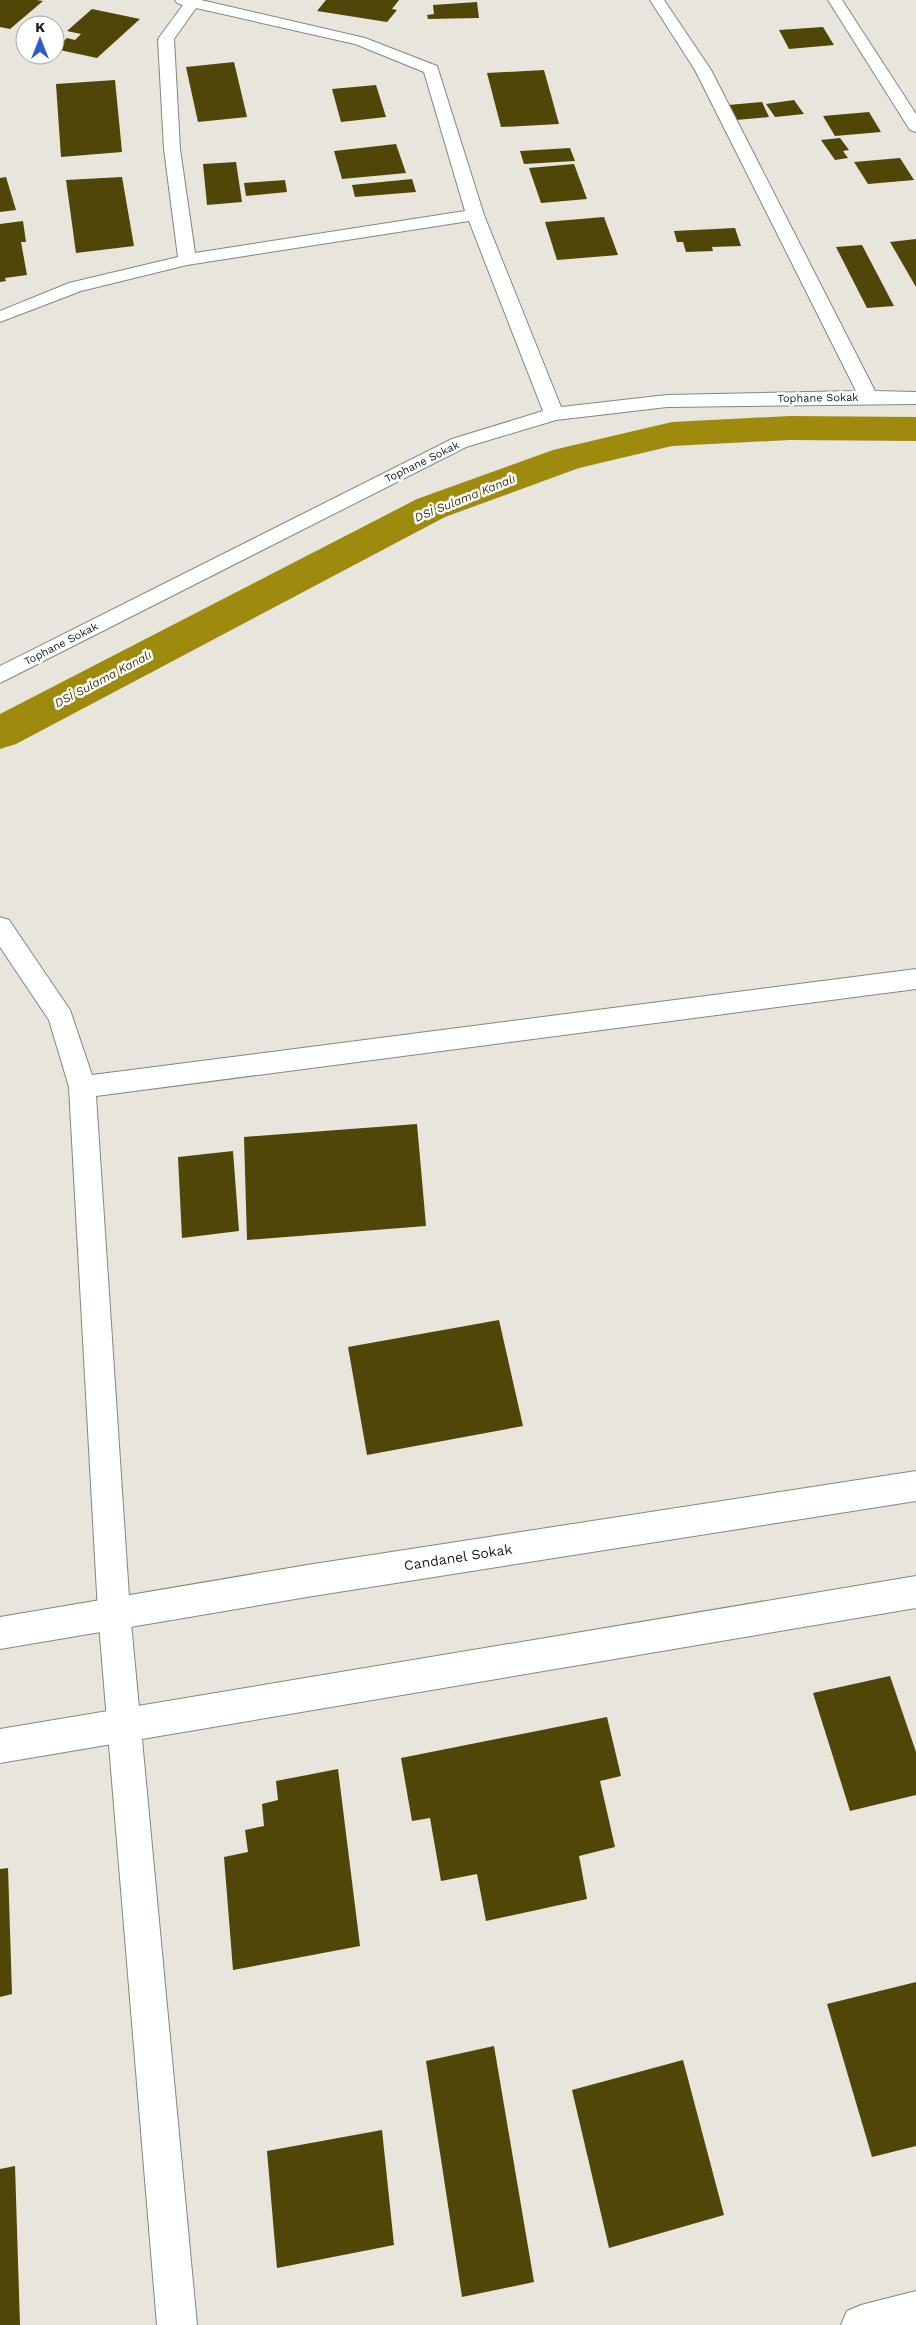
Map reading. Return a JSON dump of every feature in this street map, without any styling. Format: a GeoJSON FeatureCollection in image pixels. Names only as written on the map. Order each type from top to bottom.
{"type":"FeatureCollection","features":[{"type":"Feature","properties":{"kind":"street"},"geometry":{"type":"LineString","coordinates":[[656,0],[703,70],[868,397]]}},
{"type":"Feature","properties":{"kind":"street"},"geometry":{"type":"LineString","coordinates":[[835,0],[916,127]]}},
{"type":"Feature","properties":{"kind":"street"},"geometry":{"type":"LineString","coordinates":[[187,260],[172,149],[166,39],[189,1],[360,40],[431,69],[475,215],[554,414]]}},
{"type":"Feature","properties":{"kind":"street"},"geometry":{"type":"LineString","coordinates":[[0,317],[75,287],[187,260],[475,215]]}},
{"type":"Feature","properties":{"kind":"street","name":"Tophane Sokak"},"geometry":{"type":"LineString","coordinates":[[0,675],[459,443],[554,414],[667,401],[868,397],[916,398]]}},
{"type":"Feature","properties":{"kind":"street"},"geometry":{"type":"LineString","coordinates":[[0,927],[62,1018],[82,1087],[114,1612],[178,2325]]}},
{"type":"Feature","properties":{"kind":"street"},"geometry":{"type":"LineString","coordinates":[[82,1087],[916,979]]}},
{"type":"Feature","properties":{"kind":"street","name":"Candanel Sokak"},"geometry":{"type":"LineString","coordinates":[[0,1633],[114,1612],[916,1486]]}},
{"type":"Feature","properties":{"kind":"street"},"geometry":{"type":"LineString","coordinates":[[0,1746],[916,1592]]}},
{"type":"Feature","properties":{"kind":"street"},"geometry":{"type":"LineString","coordinates":[[861,2325],[916,2312]]}},
{"type":"Feature","properties":{"kind":"building"},"geometry":{"type":"Polygon","coordinates":[[[0,0],[43,1],[26,15],[15,15],[15,25],[10,29],[0,27],[0,0]]]}},
{"type":"Feature","properties":{"kind":"building"},"geometry":{"type":"Polygon","coordinates":[[[326,0],[399,0],[392,9],[397,10],[387,22],[317,11],[326,0]]]}},
{"type":"Feature","properties":{"kind":"building"},"geometry":{"type":"Polygon","coordinates":[[[477,2],[479,18],[428,19],[427,15],[434,14],[433,5],[477,2]]]}},
{"type":"Feature","properties":{"kind":"building"},"geometry":{"type":"Polygon","coordinates":[[[92,9],[140,19],[97,58],[65,51],[65,40],[67,38],[75,40],[81,34],[67,31],[92,9]]]}},
{"type":"Feature","properties":{"kind":"building"},"geometry":{"type":"Polygon","coordinates":[[[823,27],[834,45],[789,49],[779,30],[823,27]]]}},
{"type":"Feature","properties":{"kind":"building"},"geometry":{"type":"Polygon","coordinates":[[[234,62],[247,117],[198,122],[186,67],[234,62]]]}},
{"type":"Feature","properties":{"kind":"building"},"geometry":{"type":"Polygon","coordinates":[[[544,70],[559,124],[501,127],[487,73],[544,70]]]}},
{"type":"Feature","properties":{"kind":"building"},"geometry":{"type":"Polygon","coordinates":[[[115,80],[122,152],[61,157],[56,84],[115,80]]]}},
{"type":"Feature","properties":{"kind":"building"},"geometry":{"type":"Polygon","coordinates":[[[376,85],[386,117],[341,122],[332,89],[376,85]]]}},
{"type":"Feature","properties":{"kind":"building"},"geometry":{"type":"Polygon","coordinates":[[[794,100],[804,114],[775,117],[766,104],[794,100]]]}},
{"type":"Feature","properties":{"kind":"building"},"geometry":{"type":"Polygon","coordinates":[[[762,102],[769,117],[736,120],[728,105],[762,102]]]}},
{"type":"Feature","properties":{"kind":"building"},"geometry":{"type":"Polygon","coordinates":[[[869,112],[881,132],[835,136],[823,116],[869,112]]]}},
{"type":"Feature","properties":{"kind":"building"},"geometry":{"type":"Polygon","coordinates":[[[840,138],[849,150],[843,151],[848,158],[835,160],[821,140],[840,138]]]}},
{"type":"Feature","properties":{"kind":"building"},"geometry":{"type":"Polygon","coordinates":[[[396,144],[406,173],[342,179],[334,151],[396,144]]]}},
{"type":"Feature","properties":{"kind":"building"},"geometry":{"type":"Polygon","coordinates":[[[570,148],[575,161],[524,164],[520,151],[570,148]]]}},
{"type":"Feature","properties":{"kind":"building"},"geometry":{"type":"Polygon","coordinates":[[[900,158],[914,180],[868,184],[854,162],[900,158]]]}},
{"type":"Feature","properties":{"kind":"building"},"geometry":{"type":"Polygon","coordinates":[[[236,162],[242,202],[207,205],[203,164],[236,162]]]}},
{"type":"Feature","properties":{"kind":"building"},"geometry":{"type":"Polygon","coordinates":[[[574,164],[587,199],[541,203],[529,168],[574,164]]]}},
{"type":"Feature","properties":{"kind":"building"},"geometry":{"type":"Polygon","coordinates":[[[6,177],[16,210],[0,212],[0,178],[6,177]]]}},
{"type":"Feature","properties":{"kind":"building"},"geometry":{"type":"Polygon","coordinates":[[[122,177],[134,246],[76,253],[66,180],[122,177]]]}},
{"type":"Feature","properties":{"kind":"building"},"geometry":{"type":"Polygon","coordinates":[[[412,179],[416,192],[355,197],[352,185],[412,179]]]}},
{"type":"Feature","properties":{"kind":"building"},"geometry":{"type":"Polygon","coordinates":[[[285,180],[287,192],[246,196],[244,183],[285,180]]]}},
{"type":"Feature","properties":{"kind":"building"},"geometry":{"type":"Polygon","coordinates":[[[604,217],[618,255],[557,260],[545,222],[604,217]]]}},
{"type":"Feature","properties":{"kind":"building"},"geometry":{"type":"Polygon","coordinates":[[[23,221],[26,242],[21,242],[27,275],[5,278],[6,281],[0,282],[0,224],[23,221]]]}},
{"type":"Feature","properties":{"kind":"building"},"geometry":{"type":"Polygon","coordinates":[[[735,228],[741,246],[712,247],[713,251],[686,252],[683,242],[677,242],[674,231],[735,228]]]}},
{"type":"Feature","properties":{"kind":"building"},"geometry":{"type":"Polygon","coordinates":[[[916,239],[916,287],[890,242],[916,239]]]}},
{"type":"Feature","properties":{"kind":"building"},"geometry":{"type":"Polygon","coordinates":[[[862,245],[894,306],[867,308],[836,247],[862,245]]]}},
{"type":"Feature","properties":{"kind":"building"},"geometry":{"type":"Polygon","coordinates":[[[417,1124],[426,1226],[247,1240],[244,1137],[417,1124]]]}},
{"type":"Feature","properties":{"kind":"building"},"geometry":{"type":"Polygon","coordinates":[[[233,1151],[239,1231],[182,1238],[178,1157],[233,1151]]]}},
{"type":"Feature","properties":{"kind":"building"},"geometry":{"type":"Polygon","coordinates":[[[499,1320],[523,1426],[367,1455],[348,1347],[499,1320]]]}},
{"type":"Feature","properties":{"kind":"building"},"geometry":{"type":"Polygon","coordinates":[[[890,1676],[916,1752],[916,1795],[850,1811],[813,1693],[890,1676]]]}},
{"type":"Feature","properties":{"kind":"building"},"geometry":{"type":"Polygon","coordinates":[[[607,1717],[621,1776],[600,1781],[615,1847],[579,1856],[587,1899],[486,1921],[477,1874],[441,1881],[430,1818],[412,1821],[401,1758],[607,1717]]]}},
{"type":"Feature","properties":{"kind":"building"},"geometry":{"type":"Polygon","coordinates":[[[338,1769],[360,1946],[233,1970],[224,1857],[248,1852],[245,1830],[264,1826],[262,1804],[278,1800],[276,1781],[338,1769]]]}},
{"type":"Feature","properties":{"kind":"building"},"geometry":{"type":"Polygon","coordinates":[[[8,1868],[12,1994],[0,1997],[0,1869],[8,1868]]]}},
{"type":"Feature","properties":{"kind":"building"},"geometry":{"type":"Polygon","coordinates":[[[916,1982],[916,2146],[872,2157],[827,2004],[916,1982]]]}},
{"type":"Feature","properties":{"kind":"building"},"geometry":{"type":"Polygon","coordinates":[[[494,2046],[534,2282],[462,2297],[426,2061],[494,2046]]]}},
{"type":"Feature","properties":{"kind":"building"},"geometry":{"type":"Polygon","coordinates":[[[683,2060],[724,2215],[609,2248],[572,2090],[683,2060]]]}},
{"type":"Feature","properties":{"kind":"building"},"geometry":{"type":"Polygon","coordinates":[[[382,2130],[394,2245],[277,2268],[267,2151],[382,2130]]]}},
{"type":"Feature","properties":{"kind":"building"},"geometry":{"type":"Polygon","coordinates":[[[15,2166],[20,2325],[0,2325],[0,2169],[15,2166]]]}},
{"type":"Feature","properties":{"kind":"waterway","name":"DSİ Sulama Kanalı"},"geometry":{"type":"LineString","coordinates":[[0,733],[431,508],[567,459],[672,434],[790,428],[916,429]]}}]}
